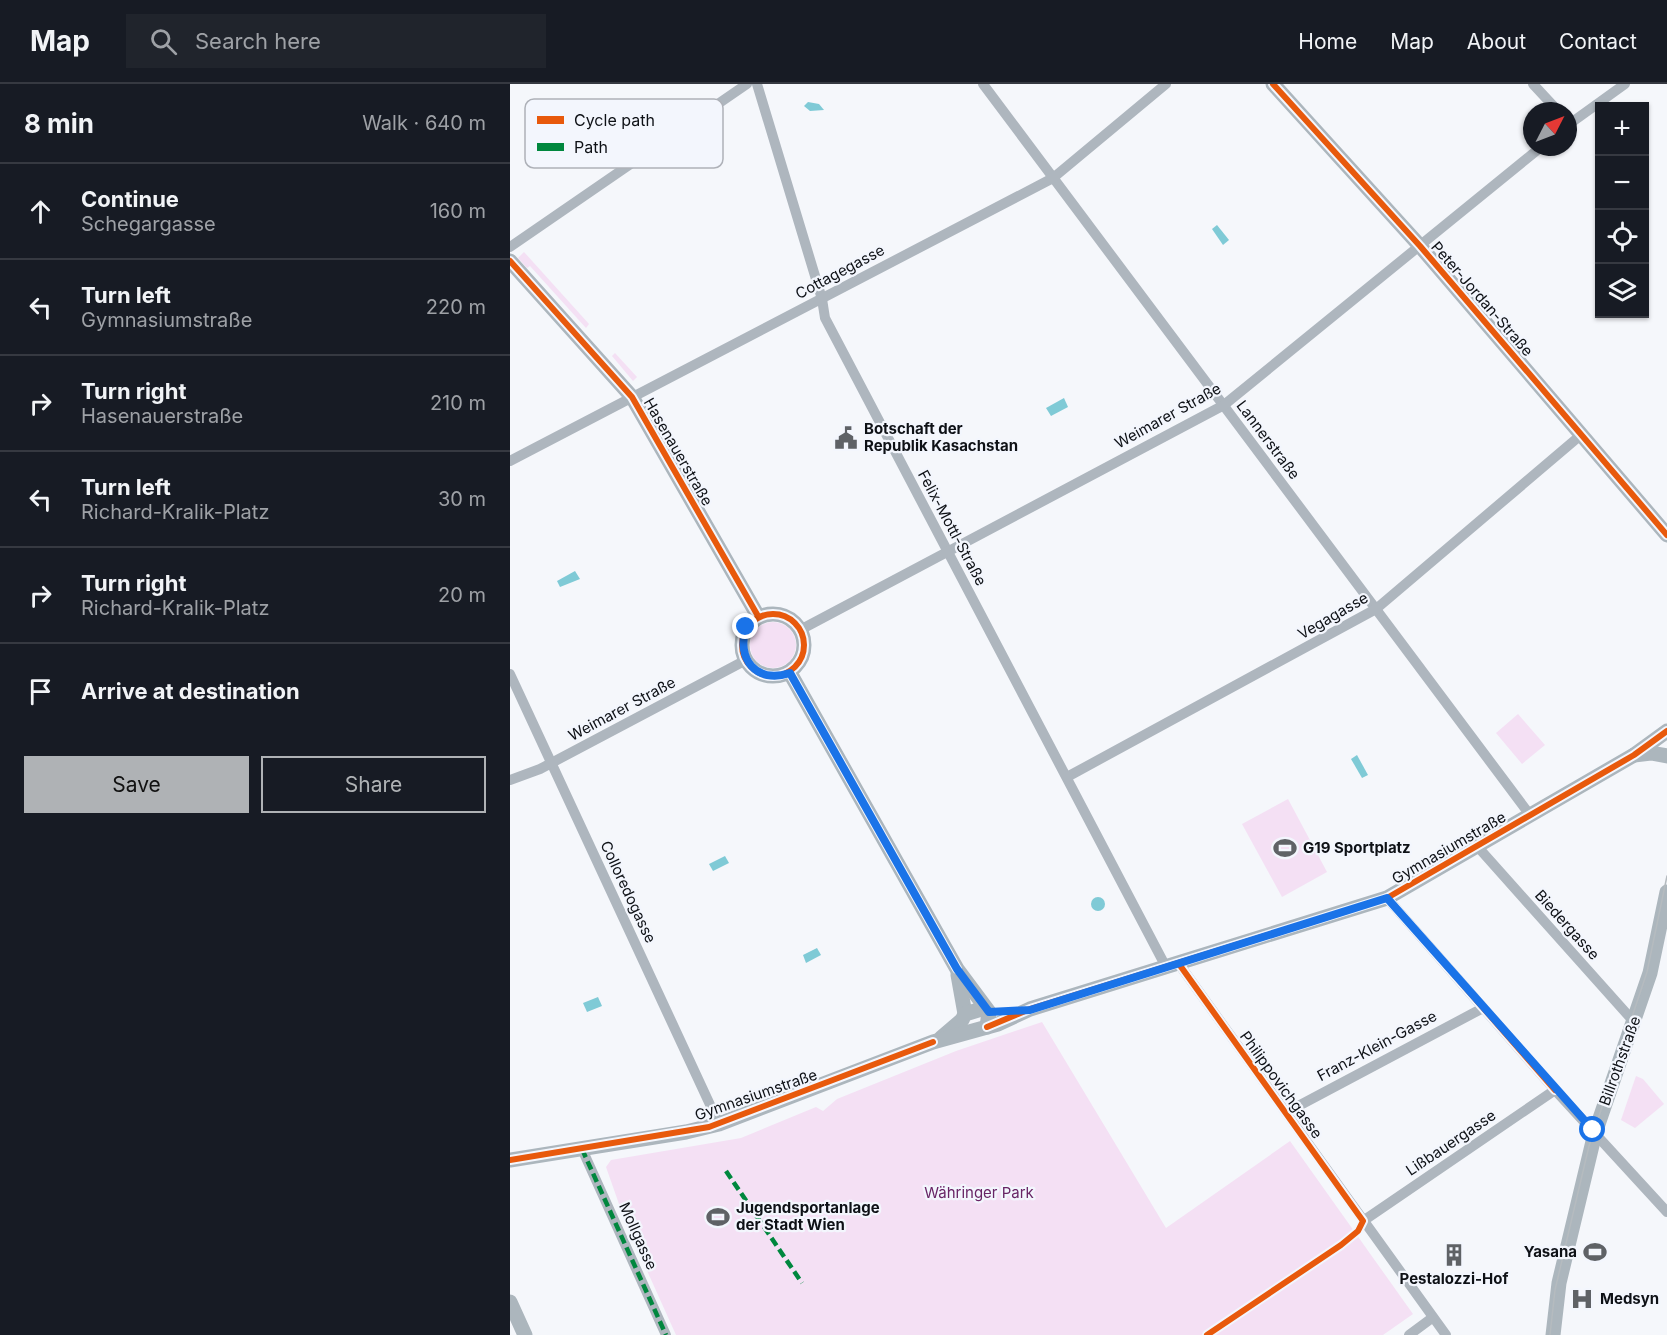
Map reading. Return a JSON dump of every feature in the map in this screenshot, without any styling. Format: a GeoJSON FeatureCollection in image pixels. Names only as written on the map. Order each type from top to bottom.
{"type":"FeatureCollection","features":[{"type":"Feature","properties":{"kind":"street"},"geometry":{"type":"LineString","coordinates":[[723,101],[747,84]]}},
{"type":"Feature","properties":{"kind":"street","name":"Felix-Mottl-Straße"},"geometry":{"type":"LineString","coordinates":[[757,84],[822,299],[825,318],[1066,777],[1173,966]]}},
{"type":"Feature","properties":{"kind":"street","name":"Lannerstraße"},"geometry":{"type":"LineString","coordinates":[[983,84],[1530,815]]}},
{"type":"Feature","properties":{"kind":"street","name":"Cottagegasse"},"geometry":{"type":"LineString","coordinates":[[510,461],[1053,178],[1166,84]]}},
{"type":"Feature","properties":{"kind":"street","name":"Peter-Jordan-Straße"},"geometry":{"type":"LineString","coordinates":[[1273,84],[1420,246],[1667,535]]}},
{"type":"Feature","properties":{"kind":"street"},"geometry":{"type":"LineString","coordinates":[[1533,84],[1550,102]]}},
{"type":"Feature","properties":{"kind":"street"},"geometry":{"type":"LineString","coordinates":[[1577,118],[1625,84]]}},
{"type":"Feature","properties":{"kind":"street","name":"Weimarer Straße"},"geometry":{"type":"LineString","coordinates":[[800,630],[1224,405],[1530,156]]}},
{"type":"Feature","properties":{"kind":"street"},"geometry":{"type":"LineString","coordinates":[[510,247],[625,168]]}},
{"type":"Feature","properties":{"kind":"street","name":"Hasenauerstraße"},"geometry":{"type":"LineString","coordinates":[[510,261],[632,397],[758,616]]}},
{"type":"Feature","properties":{"kind":"street","name":"Vegagasse"},"geometry":{"type":"LineString","coordinates":[[1066,777],[1376,609],[1582,434]]}},
{"type":"Feature","properties":{"kind":"street"},"geometry":{"type":"LineString","coordinates":[[780,614],[800,630],[803,643],[802,655],[790,673],[768,676],[758,671],[746,660],[742,645],[743,636],[746,627],[758,616],[780,614]]}},
{"type":"Feature","properties":{"kind":"street","name":"Weimarer Straße"},"geometry":{"type":"LineString","coordinates":[[510,780],[552,762],[746,660]]}},
{"type":"Feature","properties":{"kind":"street"},"geometry":{"type":"LineString","coordinates":[[790,673],[957,969],[987,1015]]}},
{"type":"Feature","properties":{"kind":"street","name":"Colloredogasse"},"geometry":{"type":"LineString","coordinates":[[510,674],[719,1124]]}},
{"type":"Feature","properties":{"kind":"street","name":"Gymnasiumstraße"},"geometry":{"type":"LineString","coordinates":[[510,1160],[719,1124],[933,1042],[966,1022],[987,1015],[1030,1010],[1387,898],[1634,755],[1667,731]]}},
{"type":"Feature","properties":{"kind":"street"},"geometry":{"type":"LineString","coordinates":[[1634,755],[1651,753],[1667,756]]}},
{"type":"Feature","properties":{"kind":"street","name":"Biedergasse"},"geometry":{"type":"LineString","coordinates":[[1477,846],[1635,1023]]}},
{"type":"Feature","properties":{"kind":"street","name":"Billrothstraße"},"geometry":{"type":"LineString","coordinates":[[1553,1335],[1559,1283],[1595,1133],[1635,1023],[1650,973],[1667,892]]}},
{"type":"Feature","properties":{"kind":"street"},"geometry":{"type":"LineString","coordinates":[[1387,898],[1555,1090],[1667,1212]]}},
{"type":"Feature","properties":{"kind":"street","name":"Philippovichgasse"},"geometry":{"type":"LineString","coordinates":[[1173,966],[1287,1112],[1446,1335]]}},
{"type":"Feature","properties":{"kind":"street"},"geometry":{"type":"LineString","coordinates":[[957,969],[966,1022]]}},
{"type":"Feature","properties":{"kind":"street","name":"Franz-Klein-Gasse"},"geometry":{"type":"LineString","coordinates":[[1287,1112],[1483,1008]]}},
{"type":"Feature","properties":{"kind":"street","name":"Lißbauergasse"},"geometry":{"type":"LineString","coordinates":[[1363,1221],[1555,1090]]}},
{"type":"Feature","properties":{"kind":"street","name":"Mollgasse"},"geometry":{"type":"LineString","coordinates":[[582,1149],[666,1335]]}},
{"type":"Feature","properties":{"kind":"street"},"geometry":{"type":"LineString","coordinates":[[510,1302],[525,1335]]}},
{"type":"Feature","properties":{"kind":"street"},"geometry":{"type":"LineString","coordinates":[[1409,1335],[1432,1318]]}},
{"type":"Feature","properties":{"kind":"green space"},"geometry":{"type":"Polygon","coordinates":[[[524,252],[589,324],[586,328],[530,266],[527,268],[518,258],[524,252]]]}},
{"type":"Feature","properties":{"kind":"green space"},"geometry":{"type":"Polygon","coordinates":[[[615,353],[637,377],[633,381],[612,356],[615,353]]]}},
{"type":"Feature","properties":{"kind":"green space"},"geometry":{"type":"Polygon","coordinates":[[[773,622],[789,629],[796,645],[789,661],[773,668],[757,661],[750,645],[757,629],[773,622]]]}},
{"type":"Feature","properties":{"kind":"green space"},"geometry":{"type":"Polygon","coordinates":[[[1518,714],[1545,745],[1522,764],[1496,733],[1518,714]]]}},
{"type":"Feature","properties":{"kind":"green space","name":"G19 Sportplatz"},"geometry":{"type":"Polygon","coordinates":[[[1288,799],[1327,872],[1282,897],[1242,824],[1288,799]]]}},
{"type":"Feature","properties":{"kind":"green space","name":"Währinger Park"},"geometry":{"type":"Polygon","coordinates":[[[1042,1022],[1166,1228],[1290,1141],[1413,1314],[1383,1335],[676,1335],[626,1224],[606,1167],[611,1160],[741,1138],[816,1107],[823,1111],[837,1099],[956,1051],[1042,1022]]]}},
{"type":"Feature","properties":{"kind":"green space"},"geometry":{"type":"Polygon","coordinates":[[[1636,1076],[1643,1079],[1664,1104],[1635,1128],[1621,1120],[1636,1076]]]}},
{"type":"Feature","properties":{"kind":"water"},"geometry":{"type":"Polygon","coordinates":[[[808,102],[819,104],[824,110],[810,111],[804,106],[808,102]]]}},
{"type":"Feature","properties":{"kind":"water"},"geometry":{"type":"Polygon","coordinates":[[[1217,225],[1229,240],[1223,245],[1212,229],[1217,225]]]}},
{"type":"Feature","properties":{"kind":"water"},"geometry":{"type":"Polygon","coordinates":[[[1064,398],[1068,407],[1051,416],[1046,408],[1064,398]]]}},
{"type":"Feature","properties":{"kind":"water"},"geometry":{"type":"Polygon","coordinates":[[[575,571],[580,579],[560,587],[557,581],[575,571]]]}},
{"type":"Feature","properties":{"kind":"water"},"geometry":{"type":"Polygon","coordinates":[[[1357,755],[1368,775],[1362,778],[1351,759],[1357,755]]]}},
{"type":"Feature","properties":{"kind":"water"},"geometry":{"type":"Polygon","coordinates":[[[725,856],[729,863],[713,871],[709,864],[725,856]]]}},
{"type":"Feature","properties":{"kind":"water"},"geometry":{"type":"Polygon","coordinates":[[[1098,897],[1103,899],[1105,904],[1103,909],[1098,911],[1093,909],[1091,904],[1093,899],[1098,897]]]}},
{"type":"Feature","properties":{"kind":"water"},"geometry":{"type":"Polygon","coordinates":[[[817,948],[821,955],[806,963],[803,955],[817,948]]]}},
{"type":"Feature","properties":{"kind":"water"},"geometry":{"type":"Polygon","coordinates":[[[598,997],[602,1006],[587,1012],[583,1003],[598,997]]]}},
{"type":"Feature","properties":{"kind":"tram line"},"geometry":{"type":"LineString","coordinates":[[1550,1335],[1555,1290],[1589,1146],[1647,972],[1667,876]]}},
{"type":"Feature","properties":{"kind":"marked path"},"geometry":{"type":"LineString","coordinates":[[582,1149],[666,1335]]}},
{"type":"Feature","properties":{"kind":"marked path"},"geometry":{"type":"LineString","coordinates":[[726,1171],[802,1283]]}},
{"type":"Feature","properties":{"kind":"cycle path"},"geometry":{"type":"LineString","coordinates":[[1273,84],[1420,246],[1667,535]]}},
{"type":"Feature","properties":{"kind":"cycle path"},"geometry":{"type":"LineString","coordinates":[[510,261],[632,397],[758,616]]}},
{"type":"Feature","properties":{"kind":"cycle path"},"geometry":{"type":"LineString","coordinates":[[773,614],[785,616],[795,623],[802,633],[804,645],[802,657],[795,667],[785,674],[773,676],[761,674],[751,667],[744,657],[742,645],[744,633],[751,623],[761,616],[773,614]]}},
{"type":"Feature","properties":{"kind":"cycle path"},"geometry":{"type":"LineString","coordinates":[[790,673],[957,969]]}},
{"type":"Feature","properties":{"kind":"cycle path"},"geometry":{"type":"LineString","coordinates":[[987,1027],[1030,1009],[1387,898],[1634,755],[1667,731]]}},
{"type":"Feature","properties":{"kind":"cycle path"},"geometry":{"type":"LineString","coordinates":[[1387,898],[1555,1090]]}},
{"type":"Feature","properties":{"kind":"cycle path"},"geometry":{"type":"LineString","coordinates":[[1179,964],[1363,1221],[1358,1231],[1341,1245],[1207,1335]]}},
{"type":"Feature","properties":{"kind":"cycle path"},"geometry":{"type":"LineString","coordinates":[[510,1160],[709,1127],[933,1042]]}},
{"type":"Feature","properties":{"kind":"place","name":"Botschaft der Republik Kasachstan"},"geometry":{"type":"Point","coordinates":[846,438]}},
{"type":"Feature","properties":{"kind":"place","name":"G19 Sportplatz"},"geometry":{"type":"Point","coordinates":[1285,848]}},
{"type":"Feature","properties":{"kind":"place","name":"Jugendsportanlage der Stadt Wien"},"geometry":{"type":"Point","coordinates":[718,1217]}},
{"type":"Feature","properties":{"kind":"place","name":"Yasana"},"geometry":{"type":"Point","coordinates":[1595,1252]}},
{"type":"Feature","properties":{"kind":"place","name":"Pestalozzi-Hof"},"geometry":{"type":"Point","coordinates":[1454,1255]}},
{"type":"Feature","properties":{"kind":"place","name":"Medsyn"},"geometry":{"type":"Point","coordinates":[1582,1299]}},
{"type":"Feature","properties":{"kind":"route"},"geometry":{"type":"LineString","coordinates":[[746,627],[742,645],[746,660],[751,666],[768,676],[774,677],[790,673],[957,969],[989,1012],[1018,1008],[1030,1010],[1387,898],[1555,1090],[1593,1130]]}}]}
